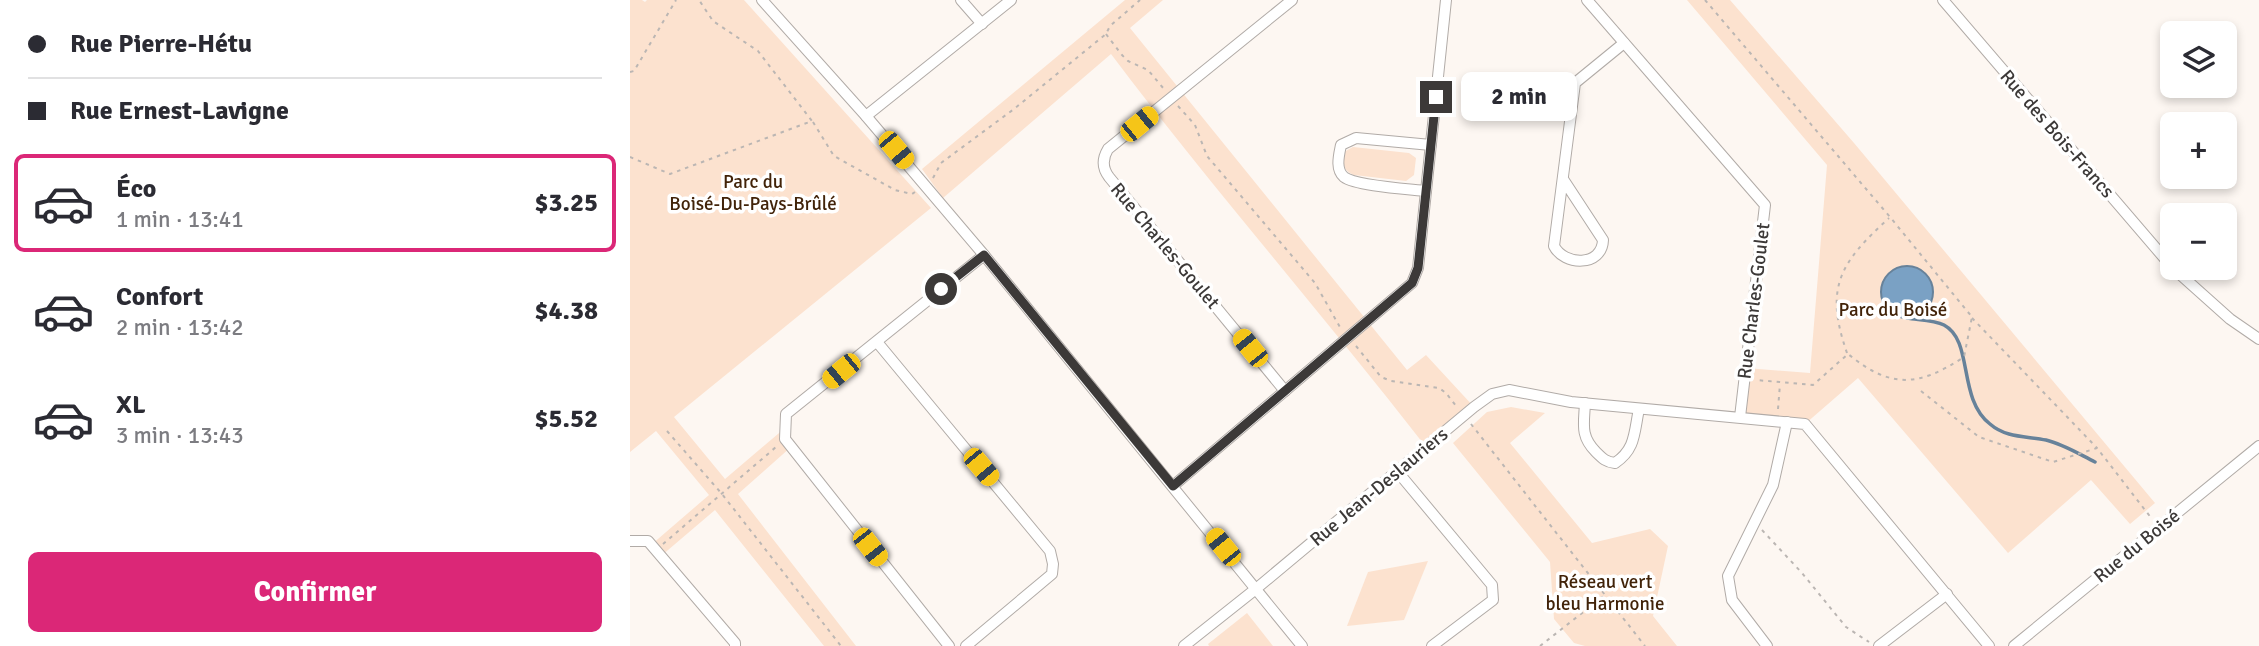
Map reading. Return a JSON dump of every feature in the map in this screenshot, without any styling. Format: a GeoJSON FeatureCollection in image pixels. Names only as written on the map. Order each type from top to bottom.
{"type":"FeatureCollection","features":[{"type":"Feature","properties":{"kind":"street"},"geometry":{"type":"LineString","coordinates":[[762,0],[866,116],[984,255],[1302,646]]}},
{"type":"Feature","properties":{"kind":"street"},"geometry":{"type":"LineString","coordinates":[[961,0],[982,24]]}},
{"type":"Feature","properties":{"kind":"street"},"geometry":{"type":"LineString","coordinates":[[866,116],[1011,0]]}},
{"type":"Feature","properties":{"kind":"street","name":"Rue Charles-Goulet"},"geometry":{"type":"LineString","coordinates":[[1285,391],[1105,172],[1104,156],[1108,149],[1292,0]]}},
{"type":"Feature","properties":{"kind":"street"},"geometry":{"type":"LineString","coordinates":[[1173,486],[1412,283],[1418,268],[1446,0]]}},
{"type":"Feature","properties":{"kind":"street","name":"Rue Charles-Goulet"},"geometry":{"type":"LineString","coordinates":[[1587,0],[1765,205],[1740,417]]}},
{"type":"Feature","properties":{"kind":"street","name":"Rue des Bois-Francs"},"geometry":{"type":"LineString","coordinates":[[1943,0],[2160,253]]}},
{"type":"Feature","properties":{"kind":"street"},"geometry":{"type":"LineString","coordinates":[[1563,178],[1603,240],[1603,249],[1599,255],[1588,261],[1566,258],[1558,253],[1554,246],[1575,83],[1624,43]]}},
{"type":"Feature","properties":{"kind":"street"},"geometry":{"type":"LineString","coordinates":[[1426,191],[1355,182],[1343,176],[1338,169],[1338,156],[1341,145],[1356,138],[1431,145]]}},
{"type":"Feature","properties":{"kind":"street"},"geometry":{"type":"LineString","coordinates":[[949,646],[785,439],[786,414],[984,255]]}},
{"type":"Feature","properties":{"kind":"street","name":"Rue des Bois-Francs"},"geometry":{"type":"LineString","coordinates":[[2186,280],[2230,319],[2259,339]]}},
{"type":"Feature","properties":{"kind":"street"},"geometry":{"type":"LineString","coordinates":[[877,342],[1050,551],[1052,574],[966,646]]}},
{"type":"Feature","properties":{"kind":"street","name":"Rue Jean-Deslauriers"},"geometry":{"type":"LineString","coordinates":[[1191,644],[1485,398],[1504,390],[1585,404],[1805,424],[1989,646]]}},
{"type":"Feature","properties":{"kind":"street"},"geometry":{"type":"LineString","coordinates":[[1585,404],[1583,431],[1587,444],[1605,462],[1615,463],[1627,456],[1632,446],[1639,409]]}},
{"type":"Feature","properties":{"kind":"street"},"geometry":{"type":"LineString","coordinates":[[1767,646],[1732,600],[1728,576],[1773,485],[1782,421]]}},
{"type":"Feature","properties":{"kind":"street","name":"Rue du Boisé"},"geometry":{"type":"LineString","coordinates":[[2014,646],[2259,446]]}},
{"type":"Feature","properties":{"kind":"street"},"geometry":{"type":"LineString","coordinates":[[1397,471],[1492,585],[1493,600],[1432,646]]}},
{"type":"Feature","properties":{"kind":"street"},"geometry":{"type":"LineString","coordinates":[[630,541],[648,541],[735,646]]}},
{"type":"Feature","properties":{"kind":"street"},"geometry":{"type":"LineString","coordinates":[[1877,646],[1947,594]]}},
{"type":"Feature","properties":{"kind":"path"},"geometry":{"type":"LineString","coordinates":[[630,72],[634,71],[676,0]]}},
{"type":"Feature","properties":{"kind":"path"},"geometry":{"type":"LineString","coordinates":[[699,0],[713,22],[758,51],[812,121],[834,156],[895,190],[912,194],[932,180],[940,163],[1014,109],[1106,34],[1110,26],[1140,0]]}},
{"type":"Feature","properties":{"kind":"path"},"geometry":{"type":"LineString","coordinates":[[1706,0],[1972,317],[2097,448],[2159,528]]}},
{"type":"Feature","properties":{"kind":"path"},"geometry":{"type":"LineString","coordinates":[[1106,34],[1128,61],[1148,69],[1195,125],[1207,156],[1315,282],[1335,322],[1381,377],[1438,388],[1447,393],[1645,646]]}},
{"type":"Feature","properties":{"kind":"path"},"geometry":{"type":"LineString","coordinates":[[630,157],[670,174],[812,121]]}},
{"type":"Feature","properties":{"kind":"path"},"geometry":{"type":"LineString","coordinates":[[1890,217],[1855,251],[1845,266],[1837,287],[1839,330],[1848,354],[1877,375],[1900,381],[1919,379],[1964,357],[1972,317]]}},
{"type":"Feature","properties":{"kind":"path"},"geometry":{"type":"LineString","coordinates":[[1744,379],[1813,385],[1848,354]]}},
{"type":"Feature","properties":{"kind":"path"},"geometry":{"type":"LineString","coordinates":[[1780,382],[1782,421]]}},
{"type":"Feature","properties":{"kind":"path"},"geometry":{"type":"LineString","coordinates":[[1921,391],[1979,437],[2053,463],[2097,448]]}},
{"type":"Feature","properties":{"kind":"path"},"geometry":{"type":"LineString","coordinates":[[667,431],[722,494],[841,646]]}},
{"type":"Feature","properties":{"kind":"path"},"geometry":{"type":"LineString","coordinates":[[656,550],[785,439]]}},
{"type":"Feature","properties":{"kind":"path"},"geometry":{"type":"LineString","coordinates":[[1754,522],[1802,573],[1846,627],[1877,646]]}},
{"type":"Feature","properties":{"kind":"path"},"geometry":{"type":"LineString","coordinates":[[1540,646],[1605,595]]}},
{"type":"Feature","properties":{"kind":"green space","name":"Parc du Boisé-Du-Pays-Brûlé"},"geometry":{"type":"Polygon","coordinates":[[[630,0],[744,0],[931,208],[674,417],[725,479],[785,428],[791,447],[738,494],[856,646],[824,646],[715,510],[661,556],[651,545],[709,495],[656,431],[630,452],[630,0]]]}},
{"type":"Feature","properties":{"kind":"green space"},"geometry":{"type":"Polygon","coordinates":[[[1125,0],[1163,0],[1130,28],[1407,370],[1426,355],[1474,407],[1426,447],[1111,54],[943,198],[922,169],[1125,0]]]}},
{"type":"Feature","properties":{"kind":"green space","name":"Parc du Boisé"},"geometry":{"type":"Polygon","coordinates":[[[1687,0],[1730,0],[1854,143],[2155,503],[2130,524],[2091,480],[2008,553],[1858,378],[1805,424],[1740,417],[1746,368],[1810,373],[1827,165],[1687,0]]]}},
{"type":"Feature","properties":{"kind":"green space"},"geometry":{"type":"Polygon","coordinates":[[[1353,147],[1409,153],[1416,158],[1414,175],[1406,181],[1354,175],[1347,171],[1344,163],[1344,152],[1353,147]]]}},
{"type":"Feature","properties":{"kind":"green space","name":"Réseau vert bleu Harmonie"},"geometry":{"type":"Polygon","coordinates":[[[1511,407],[1545,413],[1510,443],[1592,543],[1650,529],[1668,546],[1653,616],[1677,646],[1585,646],[1574,643],[1554,619],[1550,562],[1453,443],[1487,412],[1511,407]]]}},
{"type":"Feature","properties":{"kind":"green space"},"geometry":{"type":"Polygon","coordinates":[[[1428,561],[1404,620],[1347,626],[1368,572],[1428,561]]]}},
{"type":"Feature","properties":{"kind":"green space"},"geometry":{"type":"Polygon","coordinates":[[[1247,613],[1273,646],[1209,646],[1208,644],[1247,613]]]}},
{"type":"Feature","properties":{"kind":"water"},"geometry":{"type":"Polygon","coordinates":[[[1907,266],[1917,268],[1925,274],[1931,282],[1931,302],[1925,310],[1917,316],[1907,318],[1897,316],[1889,310],[1883,302],[1881,292],[1883,282],[1889,274],[1897,268],[1907,266]]]}},
{"type":"Feature","properties":{"kind":"waterway"},"geometry":{"type":"LineString","coordinates":[[1907,318],[1940,323],[1953,333],[1963,356],[1973,400],[1980,413],[1996,429],[2059,444],[2095,462]]}},
{"type":"Feature","properties":{"kind":"route"},"geometry":{"type":"LineString","coordinates":[[941,289],[984,255],[1173,486],[1412,283],[1418,268],[1436,97]]}}]}
